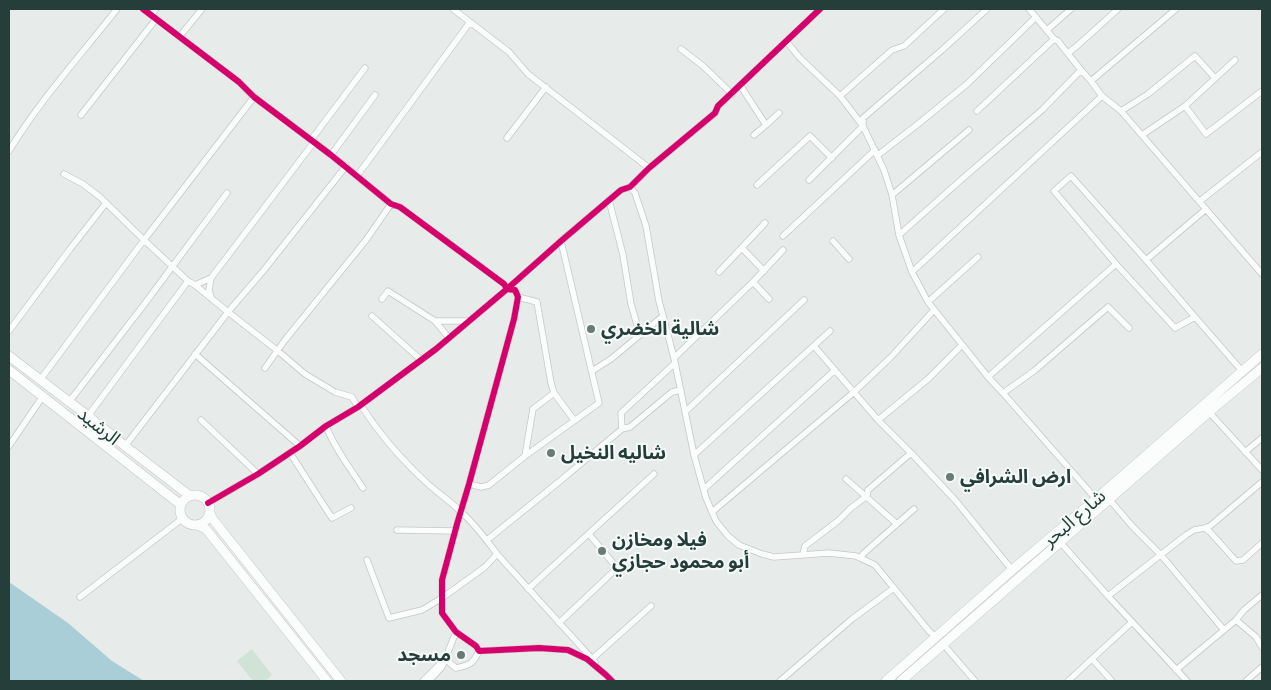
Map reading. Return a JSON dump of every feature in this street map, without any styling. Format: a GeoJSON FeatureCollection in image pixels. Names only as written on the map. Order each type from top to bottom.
{"type":"FeatureCollection","features":[{"type":"Feature","properties":{"kind":"main road","name":"شارع البحر"},"geometry":{"type":"LineString","coordinates":[[886,681],[1262,354]]}},
{"type":"Feature","properties":{"kind":"main road","name":"الرشيد"},"geometry":{"type":"LineString","coordinates":[[9,356],[190,496]]}},
{"type":"Feature","properties":{"kind":"main road","name":"شارع البحر"},"geometry":{"type":"LineString","coordinates":[[901,681],[1262,368]]}},
{"type":"Feature","properties":{"kind":"main road","name":"الرشيد"},"geometry":{"type":"LineString","coordinates":[[9,370],[181,505]]}},
{"type":"Feature","properties":{"kind":"main road"},"geometry":{"type":"LineString","coordinates":[[327,681],[206,529],[189,524],[183,518],[180,510],[186,498],[198,496],[206,500],[212,518],[341,681]]}},
{"type":"Feature","properties":{"kind":"main road"},"geometry":{"type":"LineString","coordinates":[[197,525],[207,520],[209,508]]}},
{"type":"Feature","properties":{"kind":"main road"},"geometry":{"type":"LineString","coordinates":[[982,597],[988,604]]}},
{"type":"Feature","properties":{"kind":"street"},"geometry":{"type":"LineString","coordinates":[[9,151],[63,75],[117,9]]}},
{"type":"Feature","properties":{"kind":"street"},"geometry":{"type":"LineString","coordinates":[[143,9],[239,82],[254,97],[331,154],[391,204],[400,207],[504,284],[508,289],[515,290],[518,297],[514,319],[442,580],[442,613],[456,632],[476,646],[478,651],[475,660],[469,665],[456,668],[445,660]]}},
{"type":"Feature","properties":{"kind":"street"},"geometry":{"type":"LineString","coordinates":[[81,116],[153,17],[156,9]]}},
{"type":"Feature","properties":{"kind":"street"},"geometry":{"type":"LineString","coordinates":[[180,36],[202,9]]}},
{"type":"Feature","properties":{"kind":"street"},"geometry":{"type":"LineString","coordinates":[[453,9],[509,52],[528,74],[649,168]]}},
{"type":"Feature","properties":{"kind":"street"},"geometry":{"type":"LineString","coordinates":[[209,508],[326,426],[360,406],[449,338],[609,200],[621,190],[630,187],[649,168],[715,113],[718,106],[820,9]]}},
{"type":"Feature","properties":{"kind":"street"},"geometry":{"type":"LineString","coordinates":[[840,96],[892,50],[904,46],[944,9]]}},
{"type":"Feature","properties":{"kind":"street"},"geometry":{"type":"LineString","coordinates":[[809,180],[863,126],[863,118],[936,56],[987,9]]}},
{"type":"Feature","properties":{"kind":"street"},"geometry":{"type":"LineString","coordinates":[[1029,9],[1092,81],[1102,96],[1121,110],[1262,274]]}},
{"type":"Feature","properties":{"kind":"street"},"geometry":{"type":"LineString","coordinates":[[1047,30],[1071,9]]}},
{"type":"Feature","properties":{"kind":"street"},"geometry":{"type":"LineString","coordinates":[[1068,53],[1118,9]]}},
{"type":"Feature","properties":{"kind":"street"},"geometry":{"type":"LineString","coordinates":[[1092,81],[1176,9]]}},
{"type":"Feature","properties":{"kind":"street"},"geometry":{"type":"LineString","coordinates":[[783,236],[876,153],[918,124],[967,84],[1036,17]]}},
{"type":"Feature","properties":{"kind":"street"},"geometry":{"type":"LineString","coordinates":[[357,176],[470,22]]}},
{"type":"Feature","properties":{"kind":"street"},"geometry":{"type":"LineString","coordinates":[[977,111],[1054,39]]}},
{"type":"Feature","properties":{"kind":"street"},"geometry":{"type":"LineString","coordinates":[[786,41],[800,58],[840,96],[863,126],[884,170],[892,195],[900,235],[912,272],[928,302],[988,377],[1096,499]]}},
{"type":"Feature","properties":{"kind":"street"},"geometry":{"type":"LineString","coordinates":[[681,49],[703,66],[732,94]]}},
{"type":"Feature","properties":{"kind":"street"},"geometry":{"type":"LineString","coordinates":[[1121,110],[1148,94],[1195,56],[1215,78]]}},
{"type":"Feature","properties":{"kind":"street"},"geometry":{"type":"LineString","coordinates":[[1142,135],[1185,106],[1235,60]]}},
{"type":"Feature","properties":{"kind":"street"},"geometry":{"type":"LineString","coordinates":[[212,299],[209,290],[211,278],[365,68]]}},
{"type":"Feature","properties":{"kind":"street"},"geometry":{"type":"LineString","coordinates":[[900,235],[1042,110],[1081,70]]}},
{"type":"Feature","properties":{"kind":"street"},"geometry":{"type":"LineString","coordinates":[[740,85],[766,125]]}},
{"type":"Feature","properties":{"kind":"street"},"geometry":{"type":"LineString","coordinates":[[507,138],[546,87]]}},
{"type":"Feature","properties":{"kind":"street"},"geometry":{"type":"LineString","coordinates":[[1185,106],[1206,134],[1262,91]]}},
{"type":"Feature","properties":{"kind":"street"},"geometry":{"type":"LineString","coordinates":[[331,154],[375,95]]}},
{"type":"Feature","properties":{"kind":"street"},"geometry":{"type":"LineString","coordinates":[[912,272],[1102,96]]}},
{"type":"Feature","properties":{"kind":"street"},"geometry":{"type":"LineString","coordinates":[[40,380],[254,97]]}},
{"type":"Feature","properties":{"kind":"street"},"geometry":{"type":"LineString","coordinates":[[754,135],[779,113]]}},
{"type":"Feature","properties":{"kind":"street"},"geometry":{"type":"LineString","coordinates":[[892,195],[970,130]]}},
{"type":"Feature","properties":{"kind":"street"},"geometry":{"type":"LineString","coordinates":[[757,186],[810,136],[832,158]]}},
{"type":"Feature","properties":{"kind":"street"},"geometry":{"type":"LineString","coordinates":[[1200,201],[1262,152]]}},
{"type":"Feature","properties":{"kind":"street"},"geometry":{"type":"LineString","coordinates":[[124,446],[228,312],[264,270],[346,166]]}},
{"type":"Feature","properties":{"kind":"street"},"geometry":{"type":"LineString","coordinates":[[64,174],[83,184],[106,203],[188,281],[305,374],[334,392],[352,397],[399,454],[427,483],[460,511],[612,681]]}},
{"type":"Feature","properties":{"kind":"street"},"geometry":{"type":"LineString","coordinates":[[1195,317],[1175,328],[1116,264],[1054,191],[1071,176],[1146,260],[1242,371]]}},
{"type":"Feature","properties":{"kind":"street"},"geometry":{"type":"LineString","coordinates":[[630,187],[635,193],[646,226],[659,301],[675,360],[694,455],[704,490],[716,521],[728,536],[739,545],[762,554],[774,557],[829,552],[856,556],[875,565],[936,637]]}},
{"type":"Feature","properties":{"kind":"street"},"geometry":{"type":"LineString","coordinates":[[69,402],[227,193]]}},
{"type":"Feature","properties":{"kind":"street"},"geometry":{"type":"LineString","coordinates":[[609,200],[623,255],[631,304],[640,336]]}},
{"type":"Feature","properties":{"kind":"street"},"geometry":{"type":"LineString","coordinates":[[9,330],[106,203]]}},
{"type":"Feature","properties":{"kind":"street"},"geometry":{"type":"LineString","coordinates":[[266,368],[285,340],[366,240],[391,204]]}},
{"type":"Feature","properties":{"kind":"street"},"geometry":{"type":"LineString","coordinates":[[1146,260],[1206,209]]}},
{"type":"Feature","properties":{"kind":"street"},"geometry":{"type":"LineString","coordinates":[[719,272],[765,223]]}},
{"type":"Feature","properties":{"kind":"street"},"geometry":{"type":"LineString","coordinates":[[469,484],[481,487],[489,486],[525,456],[599,402],[561,241]]}},
{"type":"Feature","properties":{"kind":"street"},"geometry":{"type":"LineString","coordinates":[[833,241],[849,259]]}},
{"type":"Feature","properties":{"kind":"street"},"geometry":{"type":"LineString","coordinates":[[742,248],[764,272]]}},
{"type":"Feature","properties":{"kind":"street"},"geometry":{"type":"LineString","coordinates":[[622,429],[621,413],[764,272],[783,250]]}},
{"type":"Feature","properties":{"kind":"street"},"geometry":{"type":"LineString","coordinates":[[928,302],[978,257]]}},
{"type":"Feature","properties":{"kind":"street"},"geometry":{"type":"LineString","coordinates":[[988,377],[1116,264]]}},
{"type":"Feature","properties":{"kind":"street"},"geometry":{"type":"LineString","coordinates":[[195,285],[211,278]]}},
{"type":"Feature","properties":{"kind":"street"},"geometry":{"type":"LineString","coordinates":[[88,416],[188,281]]}},
{"type":"Feature","properties":{"kind":"street"},"geometry":{"type":"LineString","coordinates":[[753,282],[769,299]]}},
{"type":"Feature","properties":{"kind":"street"},"geometry":{"type":"LineString","coordinates":[[382,299],[388,291],[435,321],[449,338]]}},
{"type":"Feature","properties":{"kind":"street"},"geometry":{"type":"LineString","coordinates":[[518,297],[537,302],[554,393],[574,420]]}},
{"type":"Feature","properties":{"kind":"street"},"geometry":{"type":"LineString","coordinates":[[685,412],[804,300]]}},
{"type":"Feature","properties":{"kind":"street"},"geometry":{"type":"LineString","coordinates":[[1003,393],[1034,371],[1108,307],[1129,328]]}},
{"type":"Feature","properties":{"kind":"street"},"geometry":{"type":"LineString","coordinates":[[712,512],[854,392],[934,310]]}},
{"type":"Feature","properties":{"kind":"street"},"geometry":{"type":"LineString","coordinates":[[372,316],[421,360]]}},
{"type":"Feature","properties":{"kind":"street"},"geometry":{"type":"LineString","coordinates":[[592,371],[611,360],[663,316]]}},
{"type":"Feature","properties":{"kind":"street"},"geometry":{"type":"LineString","coordinates":[[435,321],[469,321]]}},
{"type":"Feature","properties":{"kind":"street"},"geometry":{"type":"LineString","coordinates":[[694,455],[830,331]]}},
{"type":"Feature","properties":{"kind":"street"},"geometry":{"type":"LineString","coordinates":[[878,420],[928,379],[962,345]]}},
{"type":"Feature","properties":{"kind":"street"},"geometry":{"type":"LineString","coordinates":[[814,346],[878,420],[956,500],[1012,570]]}},
{"type":"Feature","properties":{"kind":"street"},"geometry":{"type":"LineString","coordinates":[[195,354],[300,446]]}},
{"type":"Feature","properties":{"kind":"street"},"geometry":{"type":"LineString","coordinates":[[704,490],[835,370]]}},
{"type":"Feature","properties":{"kind":"street"},"geometry":{"type":"LineString","coordinates":[[487,540],[622,429],[630,427],[672,392],[681,390]]}},
{"type":"Feature","properties":{"kind":"street"},"geometry":{"type":"LineString","coordinates":[[525,456],[533,409],[554,393]]}},
{"type":"Feature","properties":{"kind":"street"},"geometry":{"type":"LineString","coordinates":[[9,446],[43,396]]}},
{"type":"Feature","properties":{"kind":"street"},"geometry":{"type":"LineString","coordinates":[[1209,412],[1262,470]]}},
{"type":"Feature","properties":{"kind":"street"},"geometry":{"type":"LineString","coordinates":[[201,420],[258,474]]}},
{"type":"Feature","properties":{"kind":"street"},"geometry":{"type":"LineString","coordinates":[[326,426],[338,450],[362,488]]}},
{"type":"Feature","properties":{"kind":"street"},"geometry":{"type":"LineString","coordinates":[[1245,452],[1262,438]]}},
{"type":"Feature","properties":{"kind":"street"},"geometry":{"type":"LineString","coordinates":[[290,453],[332,518],[351,508]]}},
{"type":"Feature","properties":{"kind":"street"},"geometry":{"type":"LineString","coordinates":[[803,554],[804,546],[867,496],[868,490],[911,453]]}},
{"type":"Feature","properties":{"kind":"street"},"geometry":{"type":"LineString","coordinates":[[528,589],[654,474]]}},
{"type":"Feature","properties":{"kind":"street"},"geometry":{"type":"LineString","coordinates":[[846,479],[897,524]]}},
{"type":"Feature","properties":{"kind":"street"},"geometry":{"type":"LineString","coordinates":[[1108,596],[1194,530],[1210,526],[1262,482]]}},
{"type":"Feature","properties":{"kind":"street"},"geometry":{"type":"LineString","coordinates":[[1109,499],[1161,554],[1224,630]]}},
{"type":"Feature","properties":{"kind":"street"},"geometry":{"type":"LineString","coordinates":[[860,558],[864,552],[914,509]]}},
{"type":"Feature","properties":{"kind":"street"},"geometry":{"type":"LineString","coordinates":[[80,597],[183,518]]}},
{"type":"Feature","properties":{"kind":"street"},"geometry":{"type":"LineString","coordinates":[[1205,528],[1236,561],[1243,560],[1262,543]]}},
{"type":"Feature","properties":{"kind":"street"},"geometry":{"type":"LineString","coordinates":[[397,530],[455,531]]}},
{"type":"Feature","properties":{"kind":"street"},"geometry":{"type":"LineString","coordinates":[[559,623],[617,568],[589,534]]}},
{"type":"Feature","properties":{"kind":"street"},"geometry":{"type":"LineString","coordinates":[[1060,542],[1187,681]]}},
{"type":"Feature","properties":{"kind":"street"},"geometry":{"type":"LineString","coordinates":[[368,560],[389,618],[422,610],[485,567],[497,554]]}},
{"type":"Feature","properties":{"kind":"street"},"geometry":{"type":"LineString","coordinates":[[780,681],[852,619],[894,588]]}},
{"type":"Feature","properties":{"kind":"street"},"geometry":{"type":"LineString","coordinates":[[1176,670],[1236,620],[1244,610],[1262,595]]}},
{"type":"Feature","properties":{"kind":"street"},"geometry":{"type":"LineString","coordinates":[[592,659],[651,606]]}},
{"type":"Feature","properties":{"kind":"street"},"geometry":{"type":"LineString","coordinates":[[1236,620],[1256,637],[1262,647]]}},
{"type":"Feature","properties":{"kind":"street"},"geometry":{"type":"LineString","coordinates":[[1068,681],[1132,622]]}},
{"type":"Feature","properties":{"kind":"street"},"geometry":{"type":"LineString","coordinates":[[430,681],[442,668],[456,632]]}},
{"type":"Feature","properties":{"kind":"street"},"geometry":{"type":"LineString","coordinates":[[943,644],[975,681]]}},
{"type":"Feature","properties":{"kind":"street"},"geometry":{"type":"LineString","coordinates":[[478,651],[539,648],[568,650],[586,659],[606,675]]}},
{"type":"Feature","properties":{"kind":"street"},"geometry":{"type":"LineString","coordinates":[[1092,659],[1112,681]]}},
{"type":"Feature","properties":{"kind":"street"},"geometry":{"type":"LineString","coordinates":[[424,681],[445,660]]}},
{"type":"Feature","properties":{"kind":"street"},"geometry":{"type":"LineString","coordinates":[[1246,681],[1262,666]]}},
{"type":"Feature","properties":{"kind":"green space"},"geometry":{"type":"Polygon","coordinates":[[[252,649],[272,675],[265,681],[253,681],[237,661],[252,649]]]}},
{"type":"Feature","properties":{"kind":"water"},"geometry":{"type":"Polygon","coordinates":[[[9,582],[68,623],[112,661],[144,681],[9,681],[9,582]]]}},
{"type":"Feature","properties":{"kind":"cycle path"},"geometry":{"type":"LineString","coordinates":[[143,9],[239,82],[254,97],[331,155],[391,204],[400,207],[504,284],[507,289],[515,290],[518,297],[514,319],[442,580],[442,613],[456,632],[476,646],[479,651],[539,648],[568,650],[587,659],[612,681]]}},
{"type":"Feature","properties":{"kind":"cycle path"},"geometry":{"type":"LineString","coordinates":[[208,503],[258,474],[326,426],[358,407],[436,349],[621,190],[630,187],[649,168],[715,113],[718,106],[820,9]]}},
{"type":"Feature","properties":{"kind":"place","name":"شالية الخضري"},"geometry":{"type":"Point","coordinates":[591,329]}},
{"type":"Feature","properties":{"kind":"place","name":"شاليه النخيل"},"geometry":{"type":"Point","coordinates":[551,453]}},
{"type":"Feature","properties":{"kind":"place","name":"ارض الشرافي"},"geometry":{"type":"Point","coordinates":[950,477]}},
{"type":"Feature","properties":{"kind":"place","name":"فيلا ومخازن أبو محمود حجازي"},"geometry":{"type":"Point","coordinates":[602,551]}},
{"type":"Feature","properties":{"kind":"place","name":"مسجد"},"geometry":{"type":"Point","coordinates":[461,655]}}]}
